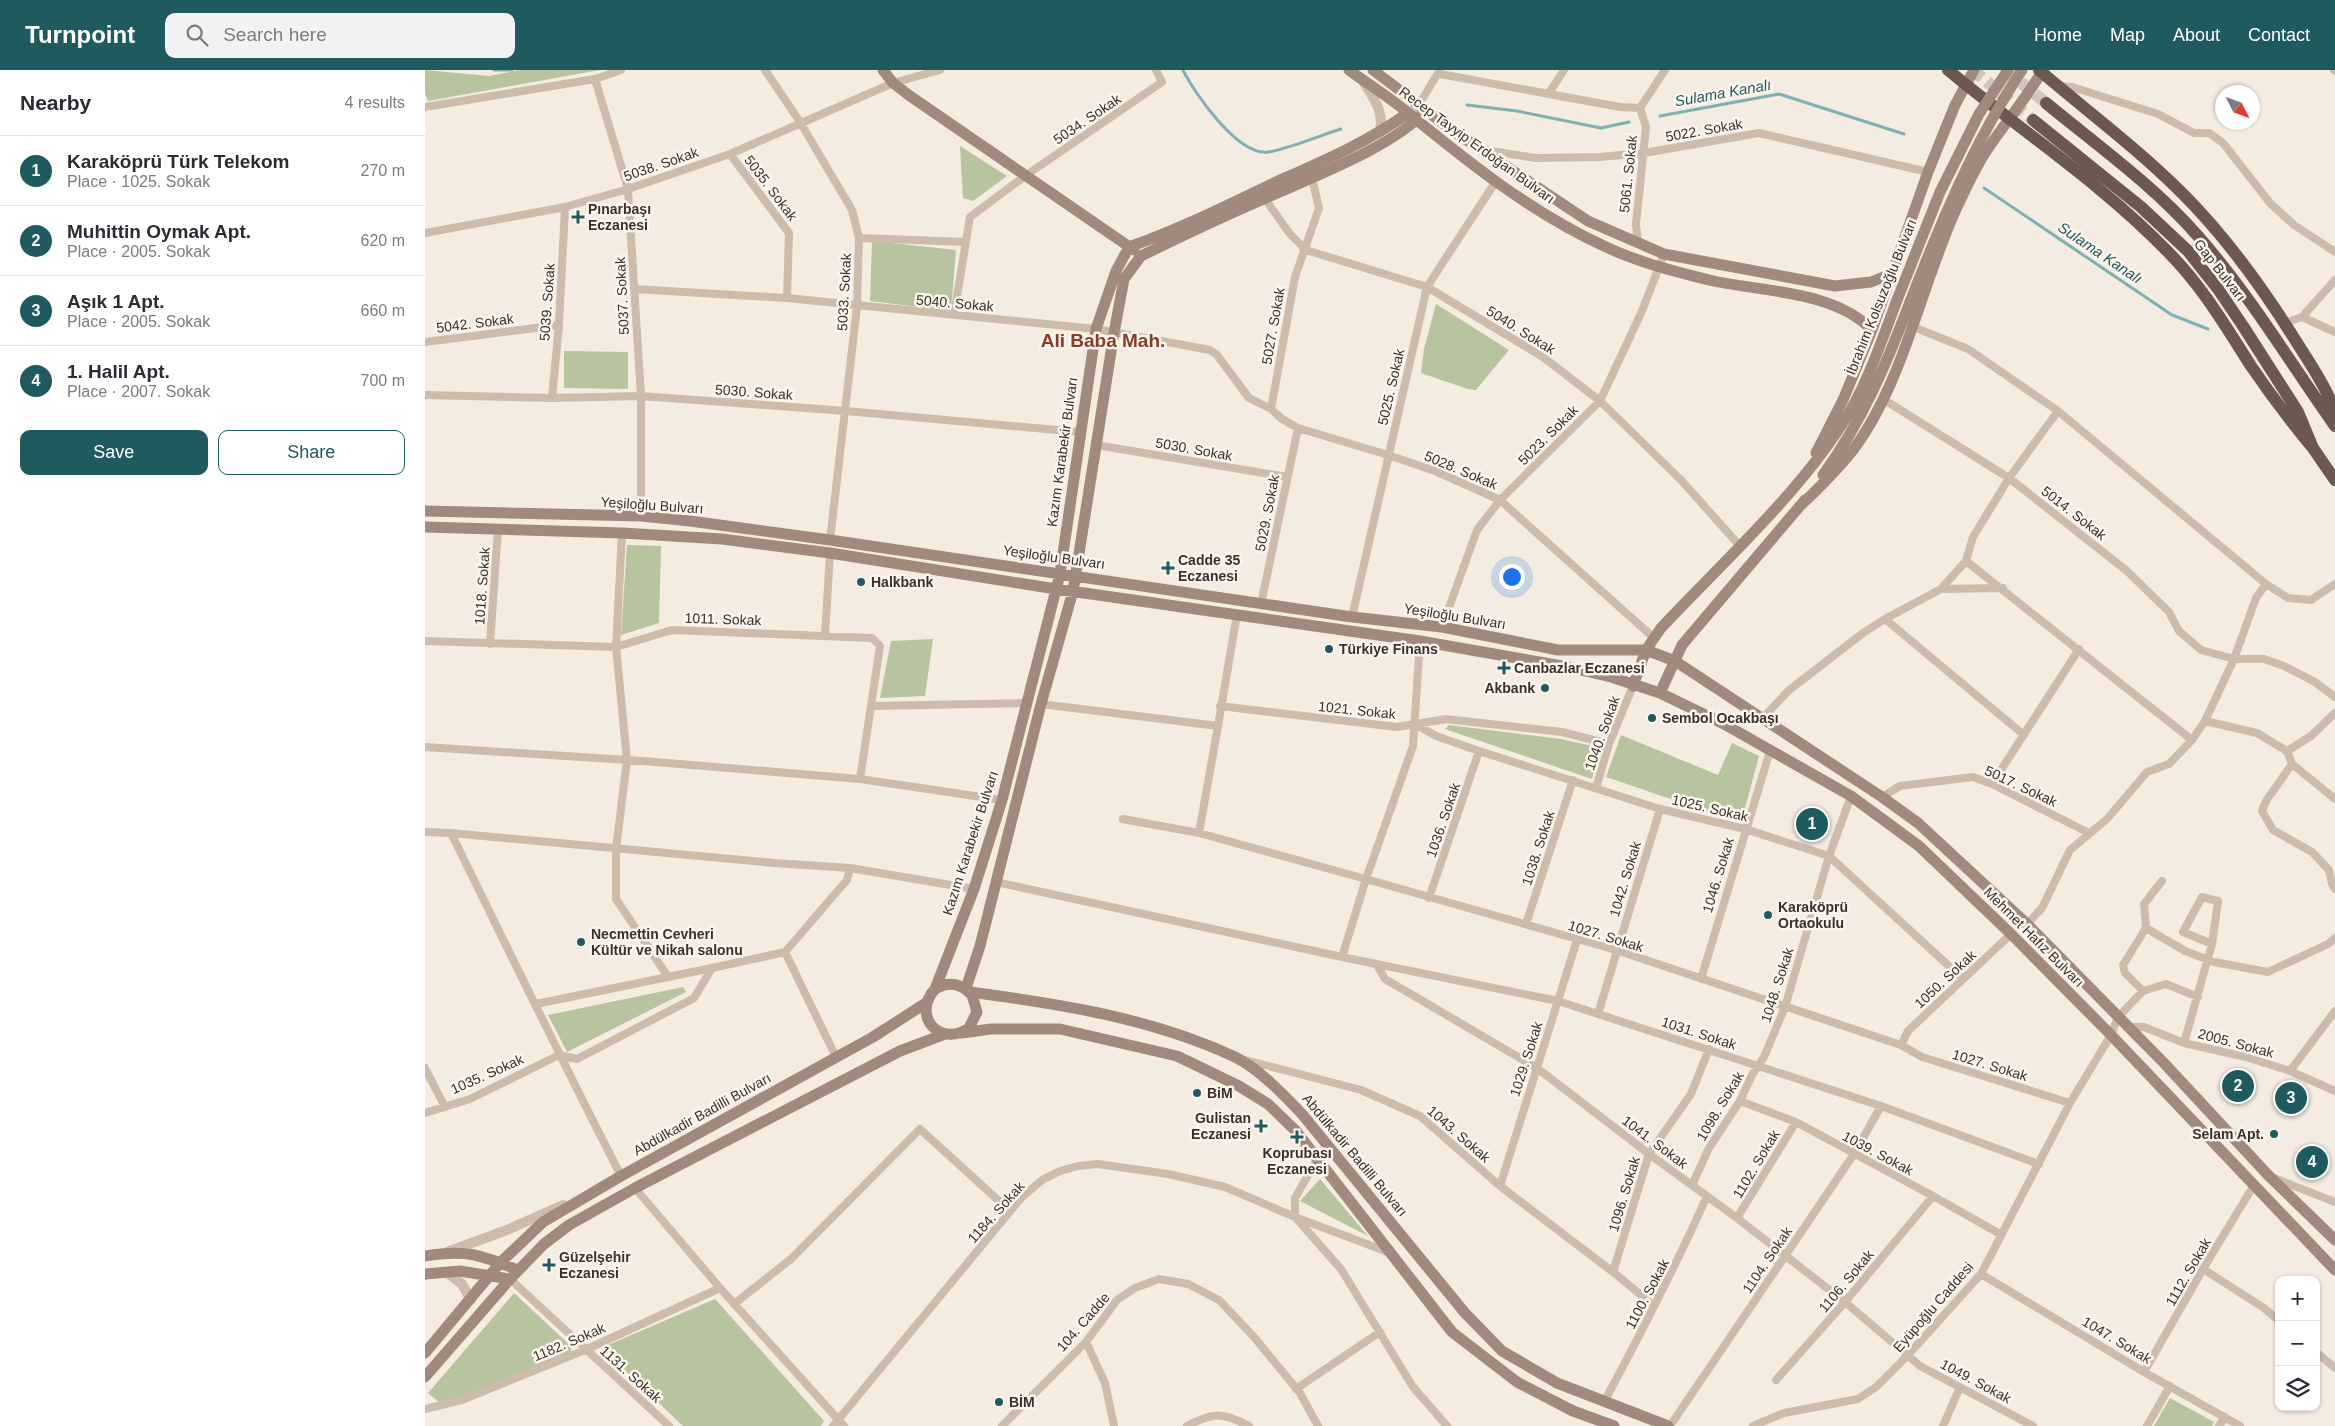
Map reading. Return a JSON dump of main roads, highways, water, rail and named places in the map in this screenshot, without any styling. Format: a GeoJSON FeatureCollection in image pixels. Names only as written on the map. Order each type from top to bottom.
{"type":"FeatureCollection","features":[{"type":"Feature","properties":{"kind":"highway"},"geometry":{"type":"LineString","coordinates":[[1948,70],[2134,220],[2171,254],[2197,286],[2287,416],[2313,448]]}},
{"type":"Feature","properties":{"kind":"highway"},"geometry":{"type":"LineString","coordinates":[[2041,71],[2135,150],[2183,194],[2223,238],[2285,323],[2329,395],[2335,411]]}},
{"type":"Feature","properties":{"kind":"highway","name":"Gap Bulvarı"},"geometry":{"type":"LineString","coordinates":[[2046,103],[2158,196],[2196,234],[2233,277],[2265,320],[2335,426]]}},
{"type":"Feature","properties":{"kind":"highway","name":"Gap Bulvarı"},"geometry":{"type":"LineString","coordinates":[[2033,120],[2141,207],[2188,251],[2218,289],[2298,412],[2313,448],[2335,480]]}},
{"type":"Feature","properties":{"kind":"main road"},"geometry":{"type":"LineString","coordinates":[[883,70],[893,83],[1141,256]]}},
{"type":"Feature","properties":{"kind":"main road","name":"Recep Tayyip Erdoğan Bulvarı"},"geometry":{"type":"LineString","coordinates":[[1349,70],[1496,181],[1579,234],[1606,247],[1660,266],[1710,280],[1831,303],[1861,318],[1872,330]]}},
{"type":"Feature","properties":{"kind":"main road","name":"Recep Tayyip Erdoğan Bulvarı"},"geometry":{"type":"LineString","coordinates":[[1373,70],[1480,149],[1587,221],[1638,244],[1664,254],[1835,286],[1871,282],[1891,274]]}},
{"type":"Feature","properties":{"kind":"main road"},"geometry":{"type":"LineString","coordinates":[[1814,461],[1817,448],[1843,400],[1872,330],[1928,172],[1952,111],[1974,70]]}},
{"type":"Feature","properties":{"kind":"main road","name":"İbrahim Kolsuzoğlu Bulvarı"},"geometry":{"type":"LineString","coordinates":[[1633,686],[1646,650],[1661,628],[1781,502],[1841,425],[1873,364],[1940,192],[1979,114],[2008,70]]}},
{"type":"Feature","properties":{"kind":"main road","name":"İbrahim Kolsuzoğlu Bulvarı"},"geometry":{"type":"LineString","coordinates":[[1660,693],[1682,645],[1801,505],[1851,433],[1878,383],[1947,209],[1999,104],[2022,70]]}},
{"type":"Feature","properties":{"kind":"main road"},"geometry":{"type":"LineString","coordinates":[[1801,505],[1830,477],[1853,449],[1883,399],[1938,252],[1957,207],[1987,149],[2027,98],[2041,71]]}},
{"type":"Feature","properties":{"kind":"main road"},"geometry":{"type":"LineString","coordinates":[[1129,247],[1261,195],[1312,178],[1383,142],[1422,108]]}},
{"type":"Feature","properties":{"kind":"main road"},"geometry":{"type":"LineString","coordinates":[[968,990],[1041,704],[1073,592],[1124,279],[1141,256],[1412,117]]}},
{"type":"Feature","properties":{"kind":"main road","name":"Kazım Karabekir Bulvarı"},"geometry":{"type":"LineString","coordinates":[[935,989],[974,889],[1002,800],[1060,574],[1095,329],[1116,271],[1129,247]]}},
{"type":"Feature","properties":{"kind":"main road","name":"Yeşiloğlu Bulvarı"},"geometry":{"type":"LineString","coordinates":[[425,511],[641,516],[830,540],[1352,617],[1442,627],[1558,650],[1646,650],[1675,661]]}},
{"type":"Feature","properties":{"kind":"main road"},"geometry":{"type":"LineString","coordinates":[[425,527],[622,533],[722,539],[830,553],[1073,592],[1237,614],[1420,642],[1568,667],[1611,677],[1633,686],[1660,693]]}},
{"type":"Feature","properties":{"kind":"main road","name":"Mehmet Hafız Bulvarı"},"geometry":{"type":"LineString","coordinates":[[1675,661],[1882,797],[1918,823],[2027,924],[2128,1027],[2268,1175],[2335,1240]]}},
{"type":"Feature","properties":{"kind":"main road","name":"Mehmet Hafız Bulvarı"},"geometry":{"type":"LineString","coordinates":[[1660,693],[1724,724],[1851,796],[1919,846],[2011,934],[2111,1035],[2335,1270]]}},
{"type":"Feature","properties":{"kind":"main road"},"geometry":{"type":"LineString","coordinates":[[945,1034],[931,1026],[925,1011],[926,1003],[935,989],[950,984],[968,990],[976,1003],[977,1012],[974,1020],[962,1032]]}},
{"type":"Feature","properties":{"kind":"main road","name":"Abdülkadir Badilli Bulvarı"},"geometry":{"type":"LineString","coordinates":[[968,990],[1143,1023],[1235,1058],[1277,1088],[1302,1114],[1465,1313],[1502,1351],[1557,1383],[1669,1426]]}},
{"type":"Feature","properties":{"kind":"main road","name":"Abdülkadir Badilli Bulvarı"},"geometry":{"type":"LineString","coordinates":[[425,1353],[492,1275],[500,1263],[543,1222],[621,1176],[873,1037],[926,1003]]}},
{"type":"Feature","properties":{"kind":"main road"},"geometry":{"type":"LineString","coordinates":[[425,1376],[518,1270],[556,1234],[635,1188],[900,1051],[945,1034],[991,1029],[1060,1029],[1177,1056],[1239,1086],[1268,1104],[1295,1130],[1318,1158],[1388,1252],[1452,1332],[1517,1382],[1573,1411],[1614,1426]]}},
{"type":"Feature","properties":{"kind":"main road"},"geometry":{"type":"LineString","coordinates":[[425,1256],[446,1252],[476,1254],[518,1270]]}},
{"type":"Feature","properties":{"kind":"main road"},"geometry":{"type":"LineString","coordinates":[[425,1274],[461,1270],[510,1279]]}},
{"type":"Feature","properties":{"kind":"waterway","name":"Sulama Kanalı"},"geometry":{"type":"LineString","coordinates":[[494,70],[512,70]]}},
{"type":"Feature","properties":{"kind":"waterway","name":"Sulama Kanalı"},"geometry":{"type":"LineString","coordinates":[[1183,70],[1207,108],[1219,122],[1231,134],[1256,151],[1268,152],[1276,150],[1341,129]]}},
{"type":"Feature","properties":{"kind":"waterway","name":"Sulama Kanalı"},"geometry":{"type":"LineString","coordinates":[[1660,116],[1779,94],[1904,134]]}},
{"type":"Feature","properties":{"kind":"waterway","name":"Sulama Kanalı"},"geometry":{"type":"LineString","coordinates":[[1467,105],[1517,111],[1601,128],[1629,122]]}},
{"type":"Feature","properties":{"kind":"waterway","name":"Sulama Kanalı"},"geometry":{"type":"LineString","coordinates":[[1984,188],[2172,315],[2208,329]]}},
{"type":"Feature","properties":{"kind":"tunnel"},"geometry":{"type":"LineString","coordinates":[[1973,70],[2033,120]]}},
{"type":"Feature","properties":{"kind":"tunnel"},"geometry":{"type":"LineString","coordinates":[[2007,71],[2046,103]]}},
{"type":"Feature","properties":{"kind":"place","name":"Pınarbaşı Eczanesi"},"geometry":{"type":"Point","coordinates":[578,217]}},
{"type":"Feature","properties":{"kind":"place","name":"Cadde 35 Eczanesi"},"geometry":{"type":"Point","coordinates":[1168,568]}},
{"type":"Feature","properties":{"kind":"place","name":"Halkbank"},"geometry":{"type":"Point","coordinates":[861,582]}},
{"type":"Feature","properties":{"kind":"place","name":"Türkiye Finans"},"geometry":{"type":"Point","coordinates":[1329,649]}},
{"type":"Feature","properties":{"kind":"place","name":"Canbazlar Eczanesi"},"geometry":{"type":"Point","coordinates":[1504,668]}},
{"type":"Feature","properties":{"kind":"place","name":"Akbank"},"geometry":{"type":"Point","coordinates":[1545,688]}},
{"type":"Feature","properties":{"kind":"place","name":"Sembol Ocakbaşı"},"geometry":{"type":"Point","coordinates":[1652,718]}},
{"type":"Feature","properties":{"kind":"place","name":"Karaköprü Türk Telekom"},"geometry":{"type":"Point","coordinates":[1812,824]}},
{"type":"Feature","properties":{"kind":"place","name":"Karaköprü Ortaokulu"},"geometry":{"type":"Point","coordinates":[1768,915]}},
{"type":"Feature","properties":{"kind":"place","name":"Necmettin Cevheri Kültür ve Nikah salonu"},"geometry":{"type":"Point","coordinates":[581,942]}},
{"type":"Feature","properties":{"kind":"place","name":"Muhittin Oymak Apt."},"geometry":{"type":"Point","coordinates":[2238,1086]}},
{"type":"Feature","properties":{"kind":"place","name":"BiM"},"geometry":{"type":"Point","coordinates":[1197,1093]}},
{"type":"Feature","properties":{"kind":"place","name":"Aşık 1 Apt."},"geometry":{"type":"Point","coordinates":[2291,1098]}},
{"type":"Feature","properties":{"kind":"place","name":"Gulistan Eczanesi"},"geometry":{"type":"Point","coordinates":[1261,1126]}},
{"type":"Feature","properties":{"kind":"place","name":"Selam Apt."},"geometry":{"type":"Point","coordinates":[2274,1134]}},
{"type":"Feature","properties":{"kind":"place","name":"Koprubası Eczanesi"},"geometry":{"type":"Point","coordinates":[1297,1137]}},
{"type":"Feature","properties":{"kind":"place","name":"1. Halil Apt."},"geometry":{"type":"Point","coordinates":[2312,1162]}},
{"type":"Feature","properties":{"kind":"place","name":"Güzelşehir Eczanesi"},"geometry":{"type":"Point","coordinates":[549,1265]}},
{"type":"Feature","properties":{"kind":"place","name":"BİM"},"geometry":{"type":"Point","coordinates":[999,1402]}},
{"type":"Feature","properties":{"kind":"district","name":"Ali Baba Mah."},"geometry":{"type":"Point","coordinates":[1103,340]}}]}
